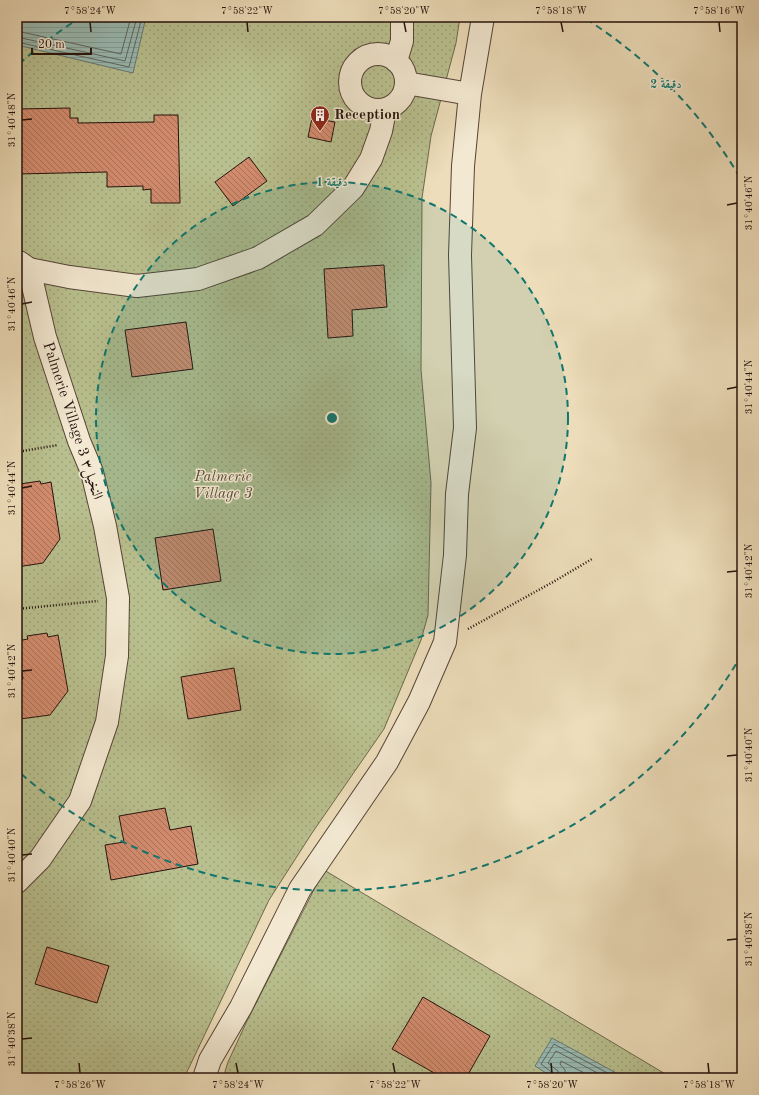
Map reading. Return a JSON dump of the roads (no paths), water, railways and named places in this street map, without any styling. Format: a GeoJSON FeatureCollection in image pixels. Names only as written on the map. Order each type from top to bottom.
{"type":"FeatureCollection","features":[{"type":"Feature","properties":{"kind":"street"},"geometry":{"type":"LineString","coordinates":[[396,61],[402,41],[402,17]]}},
{"type":"Feature","properties":{"kind":"street"},"geometry":{"type":"LineString","coordinates":[[204,1078],[210,1060],[241,1008],[300,889],[387,762],[419,702],[445,642],[455,555],[457,494],[465,428],[460,255],[463,166],[470,94],[483,17]]}},
{"type":"Feature","properties":{"kind":"street"},"geometry":{"type":"LineString","coordinates":[[374,54],[386,55],[396,61],[404,71],[406,83],[404,95],[396,104],[385,110],[374,111],[362,107],[354,99],[349,88],[349,76],[354,66],[363,58],[374,54]]}},
{"type":"Feature","properties":{"kind":"street"},"geometry":{"type":"LineString","coordinates":[[406,83],[470,94]]}},
{"type":"Feature","properties":{"kind":"street","name":"Palmerie Village 3 النخيل٣"},"geometry":{"type":"LineString","coordinates":[[23,265],[69,278],[137,286],[198,279],[258,258],[315,225],[353,188],[371,159],[381,131],[385,110]]}},
{"type":"Feature","properties":{"kind":"street","name":"Palmerie Village 3 النخيل٣"},"geometry":{"type":"LineString","coordinates":[[17,882],[40,859],[80,801],[107,722],[117,656],[118,598],[105,526],[92,472],[45,337],[23,265]]}},
{"type":"Feature","properties":{"kind":"water"},"geometry":{"type":"Polygon","coordinates":[[[17,17],[146,17],[133,73],[17,45],[17,17]]]}},
{"type":"Feature","properties":{"kind":"water"},"geometry":{"type":"Polygon","coordinates":[[[552,1038],[620,1075],[617,1078],[554,1078],[535,1066],[552,1038]]]}},
{"type":"Feature","properties":{"kind":"place","name":"Reception"},"geometry":{"type":"Point","coordinates":[320,132]}},
{"type":"Feature","properties":{"kind":"park label","name":"Palmerie Village 3"},"geometry":{"type":"Point","coordinates":[223,486]}}]}
